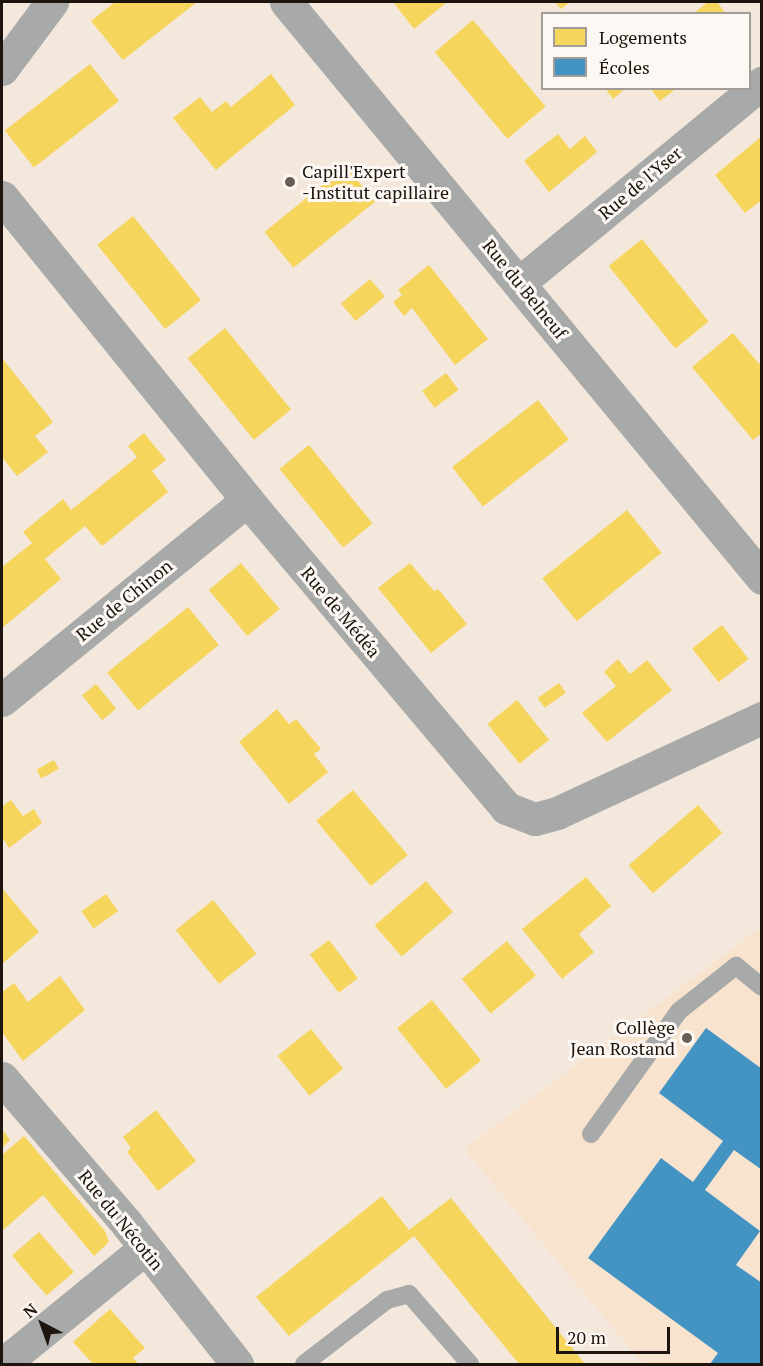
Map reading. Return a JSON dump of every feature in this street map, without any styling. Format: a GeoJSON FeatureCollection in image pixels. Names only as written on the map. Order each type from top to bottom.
{"type":"FeatureCollection","features":[{"type":"Feature","properties":{"kind":"street"},"geometry":{"type":"LineString","coordinates":[[2,69],[52,2]]}},
{"type":"Feature","properties":{"kind":"street","name":"Rue du Belneuf"},"geometry":{"type":"LineString","coordinates":[[286,2],[762,578]]}},
{"type":"Feature","properties":{"kind":"street","name":"Rue de l'Yser"},"geometry":{"type":"LineString","coordinates":[[519,283],[762,83]]}},
{"type":"Feature","properties":{"kind":"street","name":"Rue de Médéa"},"geometry":{"type":"LineString","coordinates":[[2,196],[247,500],[491,792],[519,816],[535,819],[557,813],[762,718]]}},
{"type":"Feature","properties":{"kind":"street","name":"Rue de Chinon"},"geometry":{"type":"LineString","coordinates":[[2,700],[247,500]]}},
{"type":"Feature","properties":{"kind":"street","name":"Rue du Nécotin"},"geometry":{"type":"LineString","coordinates":[[2,1078],[145,1248],[237,1365]]}},
{"type":"Feature","properties":{"kind":"street"},"geometry":{"type":"LineString","coordinates":[[3,1365],[145,1248]]}},
{"type":"Feature","properties":{"kind":"lane"},"geometry":{"type":"LineString","coordinates":[[591,1134],[679,1011],[736,966],[762,987]]}},
{"type":"Feature","properties":{"kind":"lane"},"geometry":{"type":"LineString","coordinates":[[303,1365],[387,1300],[409,1294],[470,1365]]}},
{"type":"Feature","properties":{"kind":"shaded area","name":"Collège Jean Rostand"},"geometry":{"type":"Polygon","coordinates":[[[761,927],[761,1364],[643,1364],[464,1149],[761,927]]]}},
{"type":"Feature","properties":{"kind":"building: Logements"},"geometry":{"type":"Polygon","coordinates":[[[115,2],[197,2],[123,60],[91,21],[115,2]]]}},
{"type":"Feature","properties":{"kind":"building: Logements"},"geometry":{"type":"Polygon","coordinates":[[[393,2],[445,2],[446,3],[414,29],[393,2]]]}},
{"type":"Feature","properties":{"kind":"building: Logements"},"geometry":{"type":"Polygon","coordinates":[[[555,2],[570,2],[561,9],[555,2]]]}},
{"type":"Feature","properties":{"kind":"building: Logements"},"geometry":{"type":"Polygon","coordinates":[[[708,2],[717,2],[724,12],[696,12],[708,2]]]}},
{"type":"Feature","properties":{"kind":"building: Logements"},"geometry":{"type":"Polygon","coordinates":[[[473,20],[546,107],[507,139],[435,52],[473,20]]]}},
{"type":"Feature","properties":{"kind":"building: Logements"},"geometry":{"type":"Polygon","coordinates":[[[90,64],[119,101],[34,168],[5,130],[90,64]]]}},
{"type":"Feature","properties":{"kind":"building: Logements"},"geometry":{"type":"Polygon","coordinates":[[[271,74],[295,105],[216,170],[173,118],[200,97],[212,112],[226,101],[231,107],[271,74]]]}},
{"type":"Feature","properties":{"kind":"building: Logements"},"geometry":{"type":"Polygon","coordinates":[[[606,90],[624,90],[613,99],[606,90]]]}},
{"type":"Feature","properties":{"kind":"building: Logements"},"geometry":{"type":"Polygon","coordinates":[[[652,90],[674,90],[660,101],[652,90]]]}},
{"type":"Feature","properties":{"kind":"building: Logements"},"geometry":{"type":"Polygon","coordinates":[[[558,134],[570,149],[585,136],[597,152],[549,192],[524,161],[558,134]]]}},
{"type":"Feature","properties":{"kind":"building: Logements"},"geometry":{"type":"Polygon","coordinates":[[[762,136],[762,200],[745,213],[715,175],[762,136]]]}},
{"type":"Feature","properties":{"kind":"building: Logements"},"geometry":{"type":"Polygon","coordinates":[[[346,166],[375,202],[293,268],[264,232],[346,166]]]}},
{"type":"Feature","properties":{"kind":"building: Logements"},"geometry":{"type":"Polygon","coordinates":[[[133,216],[201,300],[165,329],[97,245],[133,216]]]}},
{"type":"Feature","properties":{"kind":"building: Logements"},"geometry":{"type":"Polygon","coordinates":[[[642,239],[709,321],[675,348],[609,266],[642,239]]]}},
{"type":"Feature","properties":{"kind":"building: Logements"},"geometry":{"type":"Polygon","coordinates":[[[429,265],[488,339],[455,365],[412,308],[404,316],[393,302],[402,295],[398,290],[429,265]]]}},
{"type":"Feature","properties":{"kind":"building: Logements"},"geometry":{"type":"Polygon","coordinates":[[[370,279],[385,297],[356,321],[341,303],[370,279]]]}},
{"type":"Feature","properties":{"kind":"building: Logements"},"geometry":{"type":"Polygon","coordinates":[[[225,328],[291,410],[254,440],[188,358],[225,328]]]}},
{"type":"Feature","properties":{"kind":"building: Logements"},"geometry":{"type":"Polygon","coordinates":[[[733,333],[762,367],[762,433],[753,440],[692,367],[733,333]]]}},
{"type":"Feature","properties":{"kind":"building: Logements"},"geometry":{"type":"Polygon","coordinates":[[[2,358],[53,422],[35,436],[48,452],[17,476],[2,457],[2,358]]]}},
{"type":"Feature","properties":{"kind":"building: Logements"},"geometry":{"type":"Polygon","coordinates":[[[446,373],[459,390],[435,408],[422,391],[446,373]]]}},
{"type":"Feature","properties":{"kind":"building: Logements"},"geometry":{"type":"Polygon","coordinates":[[[538,400],[569,439],[483,507],[452,467],[538,400]]]}},
{"type":"Feature","properties":{"kind":"building: Logements"},"geometry":{"type":"Polygon","coordinates":[[[144,433],[166,460],[152,471],[168,492],[102,546],[85,526],[45,559],[61,579],[2,628],[2,567],[32,543],[23,532],[63,499],[71,510],[137,457],[128,446],[144,433]]]}},
{"type":"Feature","properties":{"kind":"building: Logements"},"geometry":{"type":"Polygon","coordinates":[[[309,445],[373,523],[343,547],[279,469],[309,445]]]}},
{"type":"Feature","properties":{"kind":"building: Logements"},"geometry":{"type":"Polygon","coordinates":[[[627,510],[662,553],[577,621],[542,579],[627,510]]]}},
{"type":"Feature","properties":{"kind":"building: Logements"},"geometry":{"type":"Polygon","coordinates":[[[241,563],[280,609],[247,636],[209,590],[241,563]]]}},
{"type":"Feature","properties":{"kind":"building: Logements"},"geometry":{"type":"Polygon","coordinates":[[[410,563],[434,591],[438,589],[467,624],[431,653],[378,588],[410,563]]]}},
{"type":"Feature","properties":{"kind":"building: Logements"},"geometry":{"type":"Polygon","coordinates":[[[188,607],[219,645],[138,711],[107,672],[188,607]]]}},
{"type":"Feature","properties":{"kind":"building: Logements"},"geometry":{"type":"Polygon","coordinates":[[[722,625],[748,659],[719,682],[692,648],[722,625]]]}},
{"type":"Feature","properties":{"kind":"building: Logements"},"geometry":{"type":"Polygon","coordinates":[[[618,659],[630,674],[647,660],[672,690],[607,742],[582,713],[616,686],[604,672],[618,659]]]}},
{"type":"Feature","properties":{"kind":"building: Logements"},"geometry":{"type":"Polygon","coordinates":[[[559,683],[566,693],[545,708],[538,698],[559,683]]]}},
{"type":"Feature","properties":{"kind":"building: Logements"},"geometry":{"type":"Polygon","coordinates":[[[96,684],[116,709],[102,720],[82,695],[96,684]]]}},
{"type":"Feature","properties":{"kind":"building: Logements"},"geometry":{"type":"Polygon","coordinates":[[[517,700],[549,740],[520,764],[487,724],[517,700]]]}},
{"type":"Feature","properties":{"kind":"building: Logements"},"geometry":{"type":"Polygon","coordinates":[[[277,709],[289,724],[296,719],[321,749],[314,754],[328,772],[289,804],[239,742],[277,709]]]}},
{"type":"Feature","properties":{"kind":"building: Logements"},"geometry":{"type":"Polygon","coordinates":[[[54,760],[59,769],[41,778],[37,770],[54,760]]]}},
{"type":"Feature","properties":{"kind":"building: Logements"},"geometry":{"type":"Polygon","coordinates":[[[353,790],[408,855],[371,886],[316,821],[353,790]]]}},
{"type":"Feature","properties":{"kind":"building: Logements"},"geometry":{"type":"Polygon","coordinates":[[[11,800],[23,816],[34,809],[42,823],[9,848],[2,837],[2,806],[11,800]]]}},
{"type":"Feature","properties":{"kind":"building: Logements"},"geometry":{"type":"Polygon","coordinates":[[[698,805],[722,833],[653,893],[629,865],[698,805]]]}},
{"type":"Feature","properties":{"kind":"building: Logements"},"geometry":{"type":"Polygon","coordinates":[[[586,877],[611,906],[579,934],[594,952],[562,979],[522,929],[586,877]]]}},
{"type":"Feature","properties":{"kind":"building: Logements"},"geometry":{"type":"Polygon","coordinates":[[[426,881],[453,912],[402,957],[375,926],[426,881]]]}},
{"type":"Feature","properties":{"kind":"building: Logements"},"geometry":{"type":"Polygon","coordinates":[[[2,888],[39,932],[2,964],[2,888]]]}},
{"type":"Feature","properties":{"kind":"building: Logements"},"geometry":{"type":"Polygon","coordinates":[[[106,894],[118,911],[93,928],[81,911],[106,894]]]}},
{"type":"Feature","properties":{"kind":"building: Logements"},"geometry":{"type":"Polygon","coordinates":[[[213,900],[256,954],[219,984],[176,930],[213,900]]]}},
{"type":"Feature","properties":{"kind":"building: Logements"},"geometry":{"type":"Polygon","coordinates":[[[329,940],[358,978],[339,993],[310,954],[329,940]]]}},
{"type":"Feature","properties":{"kind":"building: Logements"},"geometry":{"type":"Polygon","coordinates":[[[507,941],[536,975],[491,1013],[462,979],[507,941]]]}},
{"type":"Feature","properties":{"kind":"building: Logements"},"geometry":{"type":"Polygon","coordinates":[[[60,976],[85,1010],[23,1061],[2,1032],[2,992],[14,983],[28,1002],[60,976]]]}},
{"type":"Feature","properties":{"kind":"building: Logements"},"geometry":{"type":"Polygon","coordinates":[[[432,1000],[481,1061],[446,1089],[397,1028],[432,1000]]]}},
{"type":"Feature","properties":{"kind":"building: Logements"},"geometry":{"type":"Polygon","coordinates":[[[311,1029],[343,1069],[310,1096],[278,1056],[311,1029]]]}},
{"type":"Feature","properties":{"kind":"building: Logements"},"geometry":{"type":"Polygon","coordinates":[[[156,1110],[196,1161],[158,1191],[127,1152],[131,1148],[123,1137],[156,1110]]]}},
{"type":"Feature","properties":{"kind":"building: Logements"},"geometry":{"type":"Polygon","coordinates":[[[4,1131],[10,1140],[2,1148],[2,1133],[4,1131]]]}},
{"type":"Feature","properties":{"kind":"building: Logements"},"geometry":{"type":"Polygon","coordinates":[[[24,1136],[105,1231],[109,1242],[94,1256],[43,1195],[2,1231],[2,1155],[24,1136]]]}},
{"type":"Feature","properties":{"kind":"building: Logements"},"geometry":{"type":"Polygon","coordinates":[[[382,1196],[409,1230],[451,1198],[585,1364],[519,1364],[414,1236],[289,1336],[256,1297],[382,1196]]]}},
{"type":"Feature","properties":{"kind":"building: Logements"},"geometry":{"type":"Polygon","coordinates":[[[39,1232],[74,1272],[47,1296],[12,1256],[39,1232]]]}},
{"type":"Feature","properties":{"kind":"building: Logements"},"geometry":{"type":"Polygon","coordinates":[[[110,1309],[145,1348],[133,1358],[139,1364],[93,1364],[73,1342],[110,1309]]]}},
{"type":"Feature","properties":{"kind":"building: Écoles"},"geometry":{"type":"Polygon","coordinates":[[[706,1028],[762,1069],[762,1170],[734,1150],[705,1190],[760,1231],[736,1265],[762,1283],[762,1364],[710,1364],[718,1353],[588,1258],[661,1158],[693,1182],[723,1141],[659,1093],[706,1028]]]}},
{"type":"Feature","properties":{"kind":"place","name":"Capill'Expert -Institut capillaire"},"geometry":{"type":"Point","coordinates":[290,182]}},
{"type":"Feature","properties":{"kind":"place","name":"Collège Jean Rostand"},"geometry":{"type":"Point","coordinates":[687,1038]}}]}
